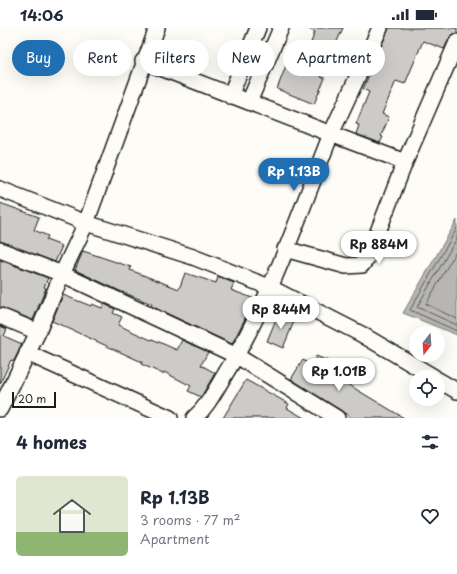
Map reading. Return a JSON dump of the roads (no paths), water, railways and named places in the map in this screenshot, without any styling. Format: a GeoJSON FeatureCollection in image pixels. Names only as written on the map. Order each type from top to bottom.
{"type":"FeatureCollection","features":[{"type":"Feature","properties":{"kind":"street"},"geometry":{"type":"LineString","coordinates":[[152,40],[157,28]]}},
{"type":"Feature","properties":{"kind":"street"},"geometry":{"type":"LineString","coordinates":[[230,96],[258,28]]}},
{"type":"Feature","properties":{"kind":"street"},"geometry":{"type":"LineString","coordinates":[[249,102],[281,28]]}},
{"type":"Feature","properties":{"kind":"street"},"geometry":{"type":"LineString","coordinates":[[194,418],[210,400],[237,356],[269,287],[332,134],[380,28]]}},
{"type":"Feature","properties":{"kind":"street"},"geometry":{"type":"LineString","coordinates":[[285,249],[346,266],[362,265],[369,255],[404,162],[457,42]]}},
{"type":"Feature","properties":{"kind":"street"},"geometry":{"type":"LineString","coordinates":[[0,410],[6,386],[27,353],[38,332],[62,274],[86,223],[140,70]]}},
{"type":"Feature","properties":{"kind":"street"},"geometry":{"type":"LineString","coordinates":[[180,76],[404,162]]}},
{"type":"Feature","properties":{"kind":"street"},"geometry":{"type":"LineString","coordinates":[[0,189],[86,223],[193,257],[269,287],[361,334],[422,370]]}},
{"type":"Feature","properties":{"kind":"street"},"geometry":{"type":"LineString","coordinates":[[0,250],[62,274],[237,356],[337,418]]}},
{"type":"Feature","properties":{"kind":"street"},"geometry":{"type":"LineString","coordinates":[[0,316],[38,332]]}},
{"type":"Feature","properties":{"kind":"street"},"geometry":{"type":"LineString","coordinates":[[27,353],[170,418]]}},
{"type":"Feature","properties":{"kind":"street"},"geometry":{"type":"LineString","coordinates":[[445,384],[457,391]]}},
{"type":"Feature","properties":{"kind":"water"},"geometry":{"type":"Polygon","coordinates":[[[457,220],[457,335],[445,330],[445,326],[435,326],[403,313],[457,220]]]}}]}
